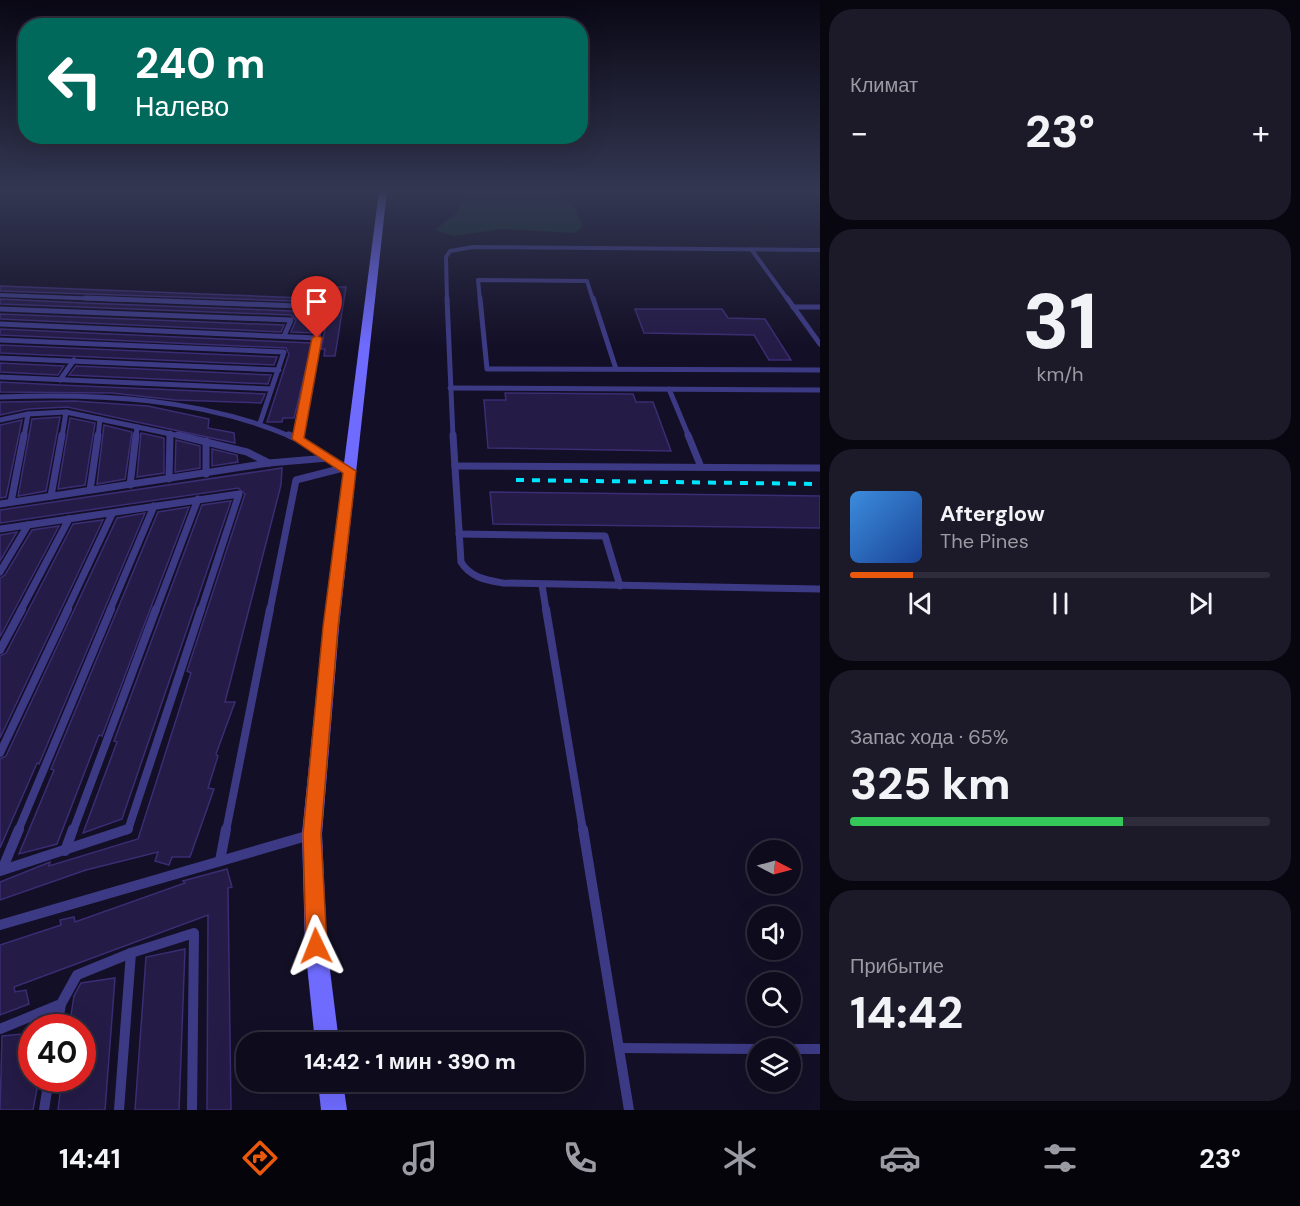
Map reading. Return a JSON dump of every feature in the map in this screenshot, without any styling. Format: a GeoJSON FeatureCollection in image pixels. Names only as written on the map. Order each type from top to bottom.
{"type":"FeatureCollection","features":[{"type":"Feature","properties":{"kind":"street"},"geometry":{"type":"LineString","coordinates":[[326,1032],[316,946],[312,834],[346,469],[376,243]]}},
{"type":"Feature","properties":{"kind":"street"},"geometry":{"type":"LineString","coordinates":[[332,1092],[334,1110]]}},
{"type":"Feature","properties":{"kind":"lane"},"geometry":{"type":"LineString","coordinates":[[820,250],[473,247],[450,252],[446,257],[450,388],[461,562],[465,569],[478,579],[542,585],[820,589]]}},
{"type":"Feature","properties":{"kind":"lane"},"geometry":{"type":"LineString","coordinates":[[751,249],[820,344]]}},
{"type":"Feature","properties":{"kind":"lane"},"geometry":{"type":"LineString","coordinates":[[616,369],[587,281],[478,280],[487,369],[820,370]]}},
{"type":"Feature","properties":{"kind":"lane"},"geometry":{"type":"LineString","coordinates":[[298,439],[327,291]]}},
{"type":"Feature","properties":{"kind":"lane"},"geometry":{"type":"LineString","coordinates":[[0,295],[324,307]]}},
{"type":"Feature","properties":{"kind":"lane"},"geometry":{"type":"LineString","coordinates":[[793,307],[820,307]]}},
{"type":"Feature","properties":{"kind":"lane"},"geometry":{"type":"LineString","coordinates":[[0,309],[291,320],[284,336]]}},
{"type":"Feature","properties":{"kind":"lane"},"geometry":{"type":"LineString","coordinates":[[0,324],[317,338]]}},
{"type":"Feature","properties":{"kind":"lane"},"geometry":{"type":"LineString","coordinates":[[0,340],[284,352],[260,423]]}},
{"type":"Feature","properties":{"kind":"lane"},"geometry":{"type":"LineString","coordinates":[[0,358],[279,370]]}},
{"type":"Feature","properties":{"kind":"lane"},"geometry":{"type":"LineString","coordinates":[[56,395],[74,360]]}},
{"type":"Feature","properties":{"kind":"lane"},"geometry":{"type":"LineString","coordinates":[[0,377],[271,389]]}},
{"type":"Feature","properties":{"kind":"lane"},"geometry":{"type":"LineString","coordinates":[[450,388],[820,390]]}},
{"type":"Feature","properties":{"kind":"lane"},"geometry":{"type":"LineString","coordinates":[[669,389],[701,467]]}},
{"type":"Feature","properties":{"kind":"lane"},"geometry":{"type":"LineString","coordinates":[[0,396],[56,395],[201,408],[260,423],[298,439],[346,469]]}},
{"type":"Feature","properties":{"kind":"lane"},"geometry":{"type":"LineString","coordinates":[[51,496],[66,412]]}},
{"type":"Feature","properties":{"kind":"lane"},"geometry":{"type":"LineString","coordinates":[[0,420],[28,414],[66,412],[206,441],[247,452],[269,463]]}},
{"type":"Feature","properties":{"kind":"lane"},"geometry":{"type":"LineString","coordinates":[[11,502],[28,414]]}},
{"type":"Feature","properties":{"kind":"lane"},"geometry":{"type":"LineString","coordinates":[[90,490],[100,419]]}},
{"type":"Feature","properties":{"kind":"lane"},"geometry":{"type":"LineString","coordinates":[[130,485],[137,427]]}},
{"type":"Feature","properties":{"kind":"lane"},"geometry":{"type":"LineString","coordinates":[[169,479],[170,433]]}},
{"type":"Feature","properties":{"kind":"lane"},"geometry":{"type":"LineString","coordinates":[[206,441],[206,474]]}},
{"type":"Feature","properties":{"kind":"lane"},"geometry":{"type":"LineString","coordinates":[[0,504],[269,463],[328,458]]}},
{"type":"Feature","properties":{"kind":"lane"},"geometry":{"type":"LineString","coordinates":[[455,466],[820,468]]}},
{"type":"Feature","properties":{"kind":"lane"},"geometry":{"type":"LineString","coordinates":[[220,861],[296,480],[346,469]]}},
{"type":"Feature","properties":{"kind":"lane"},"geometry":{"type":"LineString","coordinates":[[0,528],[112,514],[239,494],[128,830],[1,870]]}},
{"type":"Feature","properties":{"kind":"lane"},"geometry":{"type":"LineString","coordinates":[[65,851],[198,500]]}},
{"type":"Feature","properties":{"kind":"lane"},"geometry":{"type":"LineString","coordinates":[[1,870],[154,506]]}},
{"type":"Feature","properties":{"kind":"lane"},"geometry":{"type":"LineString","coordinates":[[0,753],[112,514]]}},
{"type":"Feature","properties":{"kind":"lane"},"geometry":{"type":"LineString","coordinates":[[0,650],[69,519]]}},
{"type":"Feature","properties":{"kind":"lane"},"geometry":{"type":"LineString","coordinates":[[0,573],[28,525]]}},
{"type":"Feature","properties":{"kind":"lane"},"geometry":{"type":"LineString","coordinates":[[459,534],[605,536],[620,586]]}},
{"type":"Feature","properties":{"kind":"lane"},"geometry":{"type":"LineString","coordinates":[[542,585],[629,1110]]}},
{"type":"Feature","properties":{"kind":"lane"},"geometry":{"type":"LineString","coordinates":[[0,925],[312,834]]}},
{"type":"Feature","properties":{"kind":"lane"},"geometry":{"type":"LineString","coordinates":[[59,1014],[61,1004],[77,975],[131,953],[194,933],[192,1110]]}},
{"type":"Feature","properties":{"kind":"lane"},"geometry":{"type":"LineString","coordinates":[[119,1110],[131,953]]}},
{"type":"Feature","properties":{"kind":"lane"},"geometry":{"type":"LineString","coordinates":[[0,1029],[61,1004]]}},
{"type":"Feature","properties":{"kind":"lane"},"geometry":{"type":"LineString","coordinates":[[619,1048],[747,1049]]}},
{"type":"Feature","properties":{"kind":"lane"},"geometry":{"type":"LineString","coordinates":[[801,1049],[820,1049]]}},
{"type":"Feature","properties":{"kind":"lane"},"geometry":{"type":"LineString","coordinates":[[44,1110],[47,1092]]}},
{"type":"Feature","properties":{"kind":"building"},"geometry":{"type":"Polygon","coordinates":[[[0,286],[304,298],[308,286],[326,287],[320,302],[0,291],[0,286]]]}},
{"type":"Feature","properties":{"kind":"building"},"geometry":{"type":"Polygon","coordinates":[[[328,287],[346,287],[335,356],[324,356],[325,349],[321,349],[331,299],[331,290],[328,287]]]}},
{"type":"Feature","properties":{"kind":"building"},"geometry":{"type":"Polygon","coordinates":[[[0,299],[318,312],[314,333],[291,332],[296,320],[291,315],[0,304],[0,299]]]}},
{"type":"Feature","properties":{"kind":"building"},"geometry":{"type":"Polygon","coordinates":[[[635,309],[722,309],[728,318],[765,319],[791,360],[769,360],[754,335],[644,333],[635,309]]]}},
{"type":"Feature","properties":{"kind":"building"},"geometry":{"type":"Polygon","coordinates":[[[0,314],[284,325],[281,332],[0,319],[0,314]]]}},
{"type":"Feature","properties":{"kind":"building"},"geometry":{"type":"Polygon","coordinates":[[[0,329],[312,343],[294,418],[283,418],[282,422],[267,422],[289,354],[286,348],[0,335],[0,329]]]}},
{"type":"Feature","properties":{"kind":"building"},"geometry":{"type":"Polygon","coordinates":[[[0,345],[277,357],[274,365],[0,353],[0,345]]]}},
{"type":"Feature","properties":{"kind":"building"},"geometry":{"type":"Polygon","coordinates":[[[0,363],[64,366],[58,375],[0,372],[0,363]]]}},
{"type":"Feature","properties":{"kind":"building"},"geometry":{"type":"Polygon","coordinates":[[[76,366],[271,375],[268,384],[69,375],[76,366]]]}},
{"type":"Feature","properties":{"kind":"building"},"geometry":{"type":"Polygon","coordinates":[[[0,382],[265,394],[261,403],[175,400],[112,393],[0,392],[0,382]]]}},
{"type":"Feature","properties":{"kind":"building"},"geometry":{"type":"Polygon","coordinates":[[[505,393],[633,394],[636,402],[653,402],[671,451],[488,448],[484,400],[506,400],[505,393]]]}},
{"type":"Feature","properties":{"kind":"building"},"geometry":{"type":"Polygon","coordinates":[[[74,401],[148,406],[209,419],[208,428],[234,433],[235,443],[67,407],[28,409],[0,415],[0,402],[74,401]]]}},
{"type":"Feature","properties":{"kind":"building"},"geometry":{"type":"Polygon","coordinates":[[[60,417],[46,491],[18,496],[32,419],[60,417]]]}},
{"type":"Feature","properties":{"kind":"building"},"geometry":{"type":"Polygon","coordinates":[[[70,418],[95,423],[85,485],[58,489],[70,418]]]}},
{"type":"Feature","properties":{"kind":"building"},"geometry":{"type":"Polygon","coordinates":[[[22,420],[6,497],[0,498],[0,425],[22,420]]]}},
{"type":"Feature","properties":{"kind":"building"},"geometry":{"type":"Polygon","coordinates":[[[104,425],[132,432],[125,479],[97,484],[104,425]]]}},
{"type":"Feature","properties":{"kind":"building"},"geometry":{"type":"Polygon","coordinates":[[[141,433],[164,438],[164,473],[137,477],[141,433]]]}},
{"type":"Feature","properties":{"kind":"building"},"geometry":{"type":"Polygon","coordinates":[[[176,440],[200,446],[200,468],[175,472],[176,440]]]}},
{"type":"Feature","properties":{"kind":"building"},"geometry":{"type":"Polygon","coordinates":[[[212,449],[237,455],[238,462],[212,466],[212,449]]]}},
{"type":"Feature","properties":{"kind":"building"},"geometry":{"type":"Polygon","coordinates":[[[282,468],[281,485],[225,702],[235,702],[216,754],[218,756],[208,788],[214,789],[190,857],[172,857],[169,865],[155,861],[158,852],[86,870],[0,900],[0,882],[50,862],[49,866],[138,839],[191,673],[187,671],[245,494],[238,488],[0,523],[0,510],[282,468]]]}},
{"type":"Feature","properties":{"kind":"building"},"geometry":{"type":"Polygon","coordinates":[[[490,492],[820,496],[820,528],[493,524],[490,492]]]}},
{"type":"Feature","properties":{"kind":"building"},"geometry":{"type":"Polygon","coordinates":[[[231,501],[122,819],[83,833],[117,742],[114,741],[202,505],[231,501]]]}},
{"type":"Feature","properties":{"kind":"building"},"geometry":{"type":"Polygon","coordinates":[[[189,507],[102,736],[99,735],[57,844],[19,854],[54,770],[51,769],[158,512],[189,507]]]}},
{"type":"Feature","properties":{"kind":"building"},"geometry":{"type":"Polygon","coordinates":[[[145,513],[39,764],[37,763],[0,848],[0,759],[6,756],[117,518],[145,513]]]}},
{"type":"Feature","properties":{"kind":"building"},"geometry":{"type":"Polygon","coordinates":[[[103,520],[0,738],[0,656],[6,653],[73,524],[103,520]]]}},
{"type":"Feature","properties":{"kind":"building"},"geometry":{"type":"Polygon","coordinates":[[[59,526],[0,637],[0,578],[5,575],[32,530],[59,526]]]}},
{"type":"Feature","properties":{"kind":"building"},"geometry":{"type":"Polygon","coordinates":[[[17,532],[0,561],[0,535],[17,532]]]}},
{"type":"Feature","properties":{"kind":"building"},"geometry":{"type":"Polygon","coordinates":[[[227,869],[232,887],[228,888],[231,1110],[207,1110],[208,915],[14,987],[15,992],[26,990],[29,1004],[0,1015],[0,945],[61,925],[60,920],[74,917],[75,922],[185,883],[183,881],[227,869]]]}},
{"type":"Feature","properties":{"kind":"building"},"geometry":{"type":"Polygon","coordinates":[[[185,949],[179,1110],[135,1110],[146,957],[185,949]]]}},
{"type":"Feature","properties":{"kind":"building"},"geometry":{"type":"Polygon","coordinates":[[[115,978],[105,1110],[58,1110],[60,1092],[96,1092],[96,1014],[71,1014],[74,996],[81,983],[115,978]]]}},
{"type":"Feature","properties":{"kind":"building"},"geometry":{"type":"Polygon","coordinates":[[[18,1034],[18,1092],[36,1092],[33,1110],[0,1110],[2,1036],[18,1034]]]}},
{"type":"Feature","properties":{"kind":"railway"},"geometry":{"type":"LineString","coordinates":[[516,480],[820,484]]}},
{"type":"Feature","properties":{"kind":"route"},"geometry":{"type":"LineString","coordinates":[[316,946],[312,834],[331,627],[350,471],[298,439],[317,338]]}}]}
